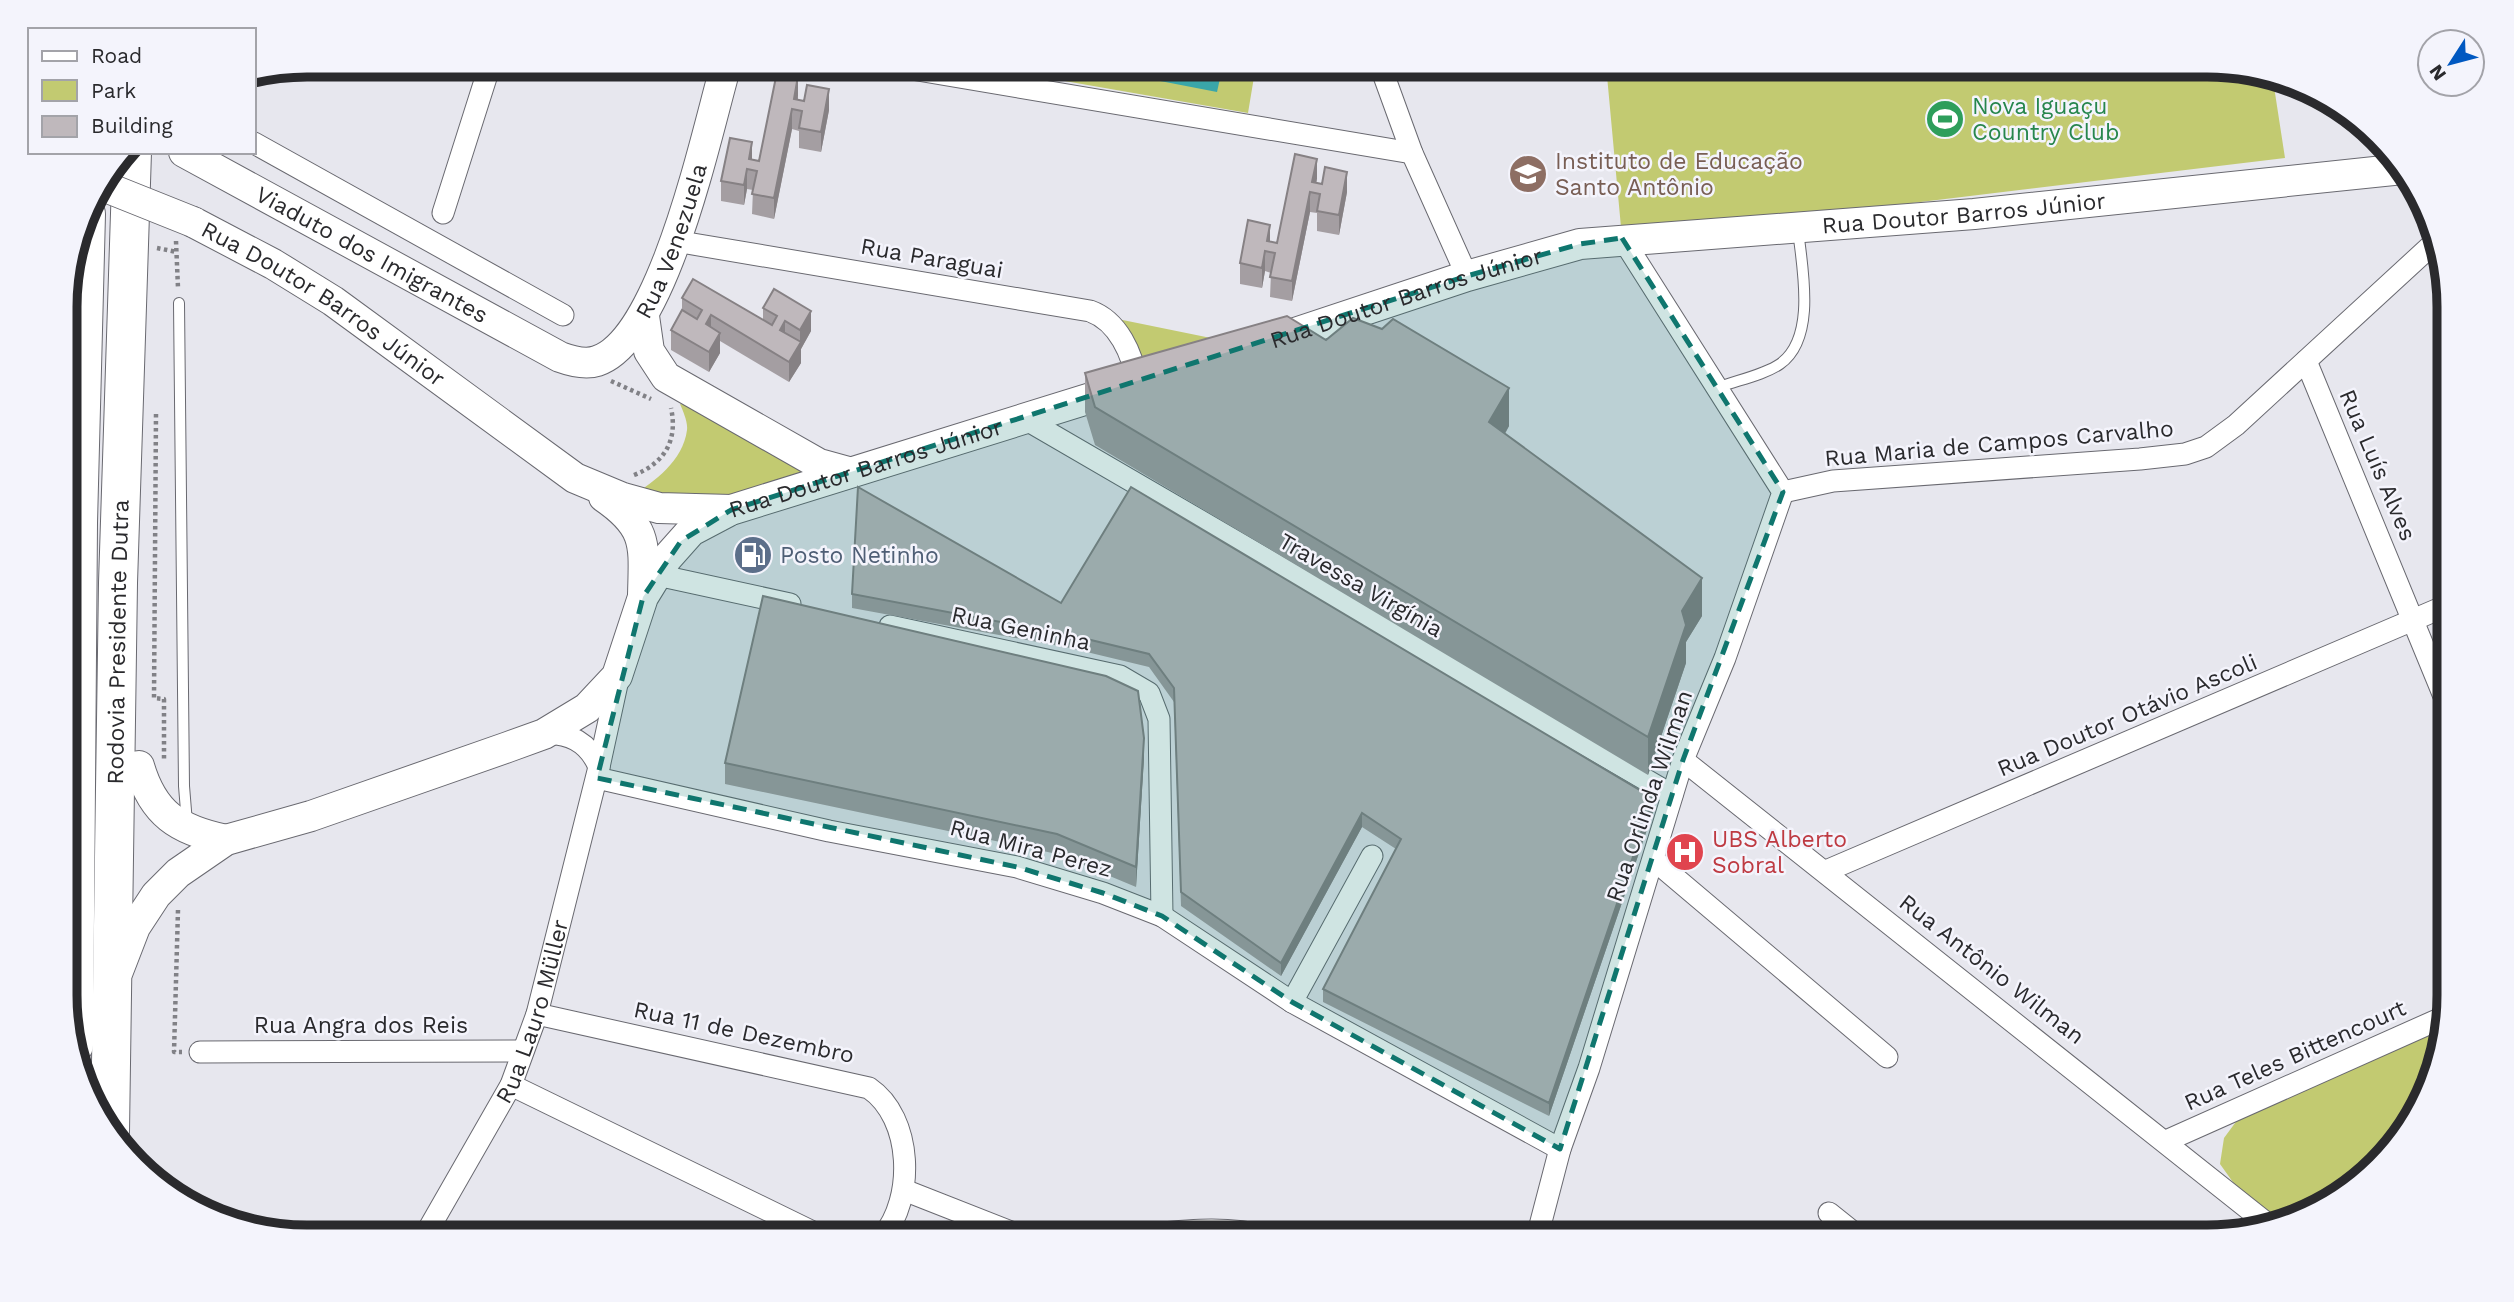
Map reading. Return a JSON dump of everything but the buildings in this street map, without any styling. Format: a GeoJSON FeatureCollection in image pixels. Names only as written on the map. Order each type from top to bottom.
{"type":"FeatureCollection","features":[{"type":"Feature","properties":{"kind":"highway","name":"Rodovia Presidente Dutra"},"geometry":{"type":"LineString","coordinates":[[110,1113],[121,510],[132,158]]}},
{"type":"Feature","properties":{"kind":"highway","name":"Rodovia Presidente Dutra"},"geometry":{"type":"LineString","coordinates":[[77,643],[85,247]]}},
{"type":"Feature","properties":{"kind":"highway"},"geometry":{"type":"LineString","coordinates":[[113,888],[151,764],[142,671],[139,560],[133,536],[121,510]]}},
{"type":"Feature","properties":{"kind":"main road","name":"Rua Venezuela"},"geometry":{"type":"LineString","coordinates":[[556,355],[585,363],[602,359],[625,341],[644,316],[675,241],[723,77]]}},
{"type":"Feature","properties":{"kind":"main road","name":"Viaduto dos Imigrantes"},"geometry":{"type":"LineString","coordinates":[[188,154],[556,355]]}},
{"type":"Feature","properties":{"kind":"main road","name":"Rua Doutor Barros Júnior"},"geometry":{"type":"LineString","coordinates":[[1242,351],[1466,276],[1580,244],[1622,238],[1974,214],[2392,170]]}},
{"type":"Feature","properties":{"kind":"main road","name":"Rua Doutor Barros Júnior"},"geometry":{"type":"LineString","coordinates":[[110,189],[193,222],[273,264],[333,300],[575,478],[647,506],[676,510],[730,510],[1150,379]]}},
{"type":"Feature","properties":{"kind":"main road"},"geometry":{"type":"LineString","coordinates":[[644,316],[649,351],[666,377],[819,464],[848,472]]}},
{"type":"Feature","properties":{"kind":"main road","name":"Rua Lauro Müller"},"geometry":{"type":"LineString","coordinates":[[575,478],[625,512],[635,523],[644,545],[650,586]]}},
{"type":"Feature","properties":{"kind":"main road","name":"Rua Lauro Müller"},"geometry":{"type":"LineString","coordinates":[[112,999],[120,965],[135,927],[156,895],[178,873],[226,840],[311,816],[544,734],[593,703],[613,682],[621,667],[650,586],[691,531],[730,510]]}},
{"type":"Feature","properties":{"kind":"main road"},"geometry":{"type":"LineString","coordinates":[[151,764],[145,786],[155,804],[170,819],[188,829],[226,840]]}},
{"type":"Feature","properties":{"kind":"street"},"geometry":{"type":"LineString","coordinates":[[443,213],[486,77]]}},
{"type":"Feature","properties":{"kind":"street"},"geometry":{"type":"LineString","coordinates":[[959,77],[1412,153]]}},
{"type":"Feature","properties":{"kind":"street"},"geometry":{"type":"LineString","coordinates":[[1384,77],[1412,153],[1466,276]]}},
{"type":"Feature","properties":{"kind":"street"},"geometry":{"type":"LineString","coordinates":[[256,144],[563,315]]}},
{"type":"Feature","properties":{"kind":"street"},"geometry":{"type":"LineString","coordinates":[[1622,238],[1719,387],[1783,492]]}},
{"type":"Feature","properties":{"kind":"street","name":"Rua Paraguai"},"geometry":{"type":"LineString","coordinates":[[675,241],[1090,311],[1103,316],[1114,326],[1130,359],[1150,379]]}},
{"type":"Feature","properties":{"kind":"street","name":"Rua Maria de Campos Carvalho"},"geometry":{"type":"LineString","coordinates":[[1783,492],[1833,481],[2185,454],[2206,447],[2236,425],[2429,248]]}},
{"type":"Feature","properties":{"kind":"street","name":"Rua Luís Alves"},"geometry":{"type":"LineString","coordinates":[[2306,361],[2437,678]]}},
{"type":"Feature","properties":{"kind":"street","name":"Travessa Virgínia"},"geometry":{"type":"LineString","coordinates":[[1025,419],[1672,795]]}},
{"type":"Feature","properties":{"kind":"street","name":"Rua Orlinda Wilman"},"geometry":{"type":"LineString","coordinates":[[1540,1225],[1560,1149],[1654,860],[1672,795],[1725,658],[1783,492]]}},
{"type":"Feature","properties":{"kind":"street"},"geometry":{"type":"LineString","coordinates":[[650,586],[807,608]]}},
{"type":"Feature","properties":{"kind":"street","name":"Rua Doutor Otávio Ascoli"},"geometry":{"type":"LineString","coordinates":[[1826,871],[2437,611]]}},
{"type":"Feature","properties":{"kind":"street","name":"Rua Geninha"},"geometry":{"type":"LineString","coordinates":[[875,623],[1120,676],[1149,693],[1159,719],[1162,916]]}},
{"type":"Feature","properties":{"kind":"street","name":"Rua Lauro Müller"},"geometry":{"type":"LineString","coordinates":[[431,1225],[511,1085],[537,1014],[598,773],[621,667]]}},
{"type":"Feature","properties":{"kind":"street"},"geometry":{"type":"LineString","coordinates":[[544,734],[563,733],[572,737],[590,752],[598,773]]}},
{"type":"Feature","properties":{"kind":"street","name":"Rua Antônio Wilman"},"geometry":{"type":"LineString","coordinates":[[1684,760],[2261,1219]]}},
{"type":"Feature","properties":{"kind":"street","name":"Rua Mira Perez"},"geometry":{"type":"LineString","coordinates":[[598,773],[829,831],[1017,867],[1063,879],[1162,916],[1292,1002],[1560,1149]]}},
{"type":"Feature","properties":{"kind":"street"},"geometry":{"type":"LineString","coordinates":[[1292,1002],[1372,856]]}},
{"type":"Feature","properties":{"kind":"street"},"geometry":{"type":"LineString","coordinates":[[1654,860],[1887,1057]]}},
{"type":"Feature","properties":{"kind":"street","name":"Rua 11 de Dezembro"},"geometry":{"type":"LineString","coordinates":[[537,1014],[863,1085],[885,1101],[895,1119],[901,1142],[904,1190],[897,1215],[890,1225]]}},
{"type":"Feature","properties":{"kind":"street","name":"Rua Teles Bittencourt"},"geometry":{"type":"LineString","coordinates":[[2166,1141],[2436,1021]]}},
{"type":"Feature","properties":{"kind":"street","name":"Rua Angra dos Reis"},"geometry":{"type":"LineString","coordinates":[[200,1052],[523,1051]]}},
{"type":"Feature","properties":{"kind":"street"},"geometry":{"type":"LineString","coordinates":[[511,1085],[798,1225]]}},
{"type":"Feature","properties":{"kind":"street"},"geometry":{"type":"LineString","coordinates":[[904,1190],[993,1225]]}},
{"type":"Feature","properties":{"kind":"street"},"geometry":{"type":"LineString","coordinates":[[1829,1213],[1844,1225]]}},
{"type":"Feature","properties":{"kind":"lane"},"geometry":{"type":"LineString","coordinates":[[1719,387],[1780,364],[1798,343],[1805,295],[1797,226]]}},
{"type":"Feature","properties":{"kind":"lane"},"geometry":{"type":"LineString","coordinates":[[179,303],[184,786],[188,829]]}},
{"type":"Feature","properties":{"kind":"path"},"geometry":{"type":"LineString","coordinates":[[157,247],[177,252],[179,303]]}},
{"type":"Feature","properties":{"kind":"path"},"geometry":{"type":"LineString","coordinates":[[624,477],[654,465],[667,450],[674,430],[668,401]]}},
{"type":"Feature","properties":{"kind":"path"},"geometry":{"type":"LineString","coordinates":[[151,764],[164,699],[154,698],[156,406]]}},
{"type":"Feature","properties":{"kind":"path"},"geometry":{"type":"LineString","coordinates":[[178,873],[174,1052],[200,1052]]}},
{"type":"Feature","properties":{"kind":"highlighted area"},"geometry":{"type":"Polygon","coordinates":[[[1622,238],[1783,492],[1683,760],[1560,1149],[1292,1002],[1162,916],[1103,893],[1017,867],[597,778],[643,597],[681,541],[731,510],[1467,276],[1580,244],[1622,238]]]}},
{"type":"Feature","properties":{"kind":"green space"},"geometry":{"type":"Polygon","coordinates":[[[1042,77],[1254,77],[1248,113],[1042,77]]]}},
{"type":"Feature","properties":{"kind":"green space","name":"Nova Iguaçu Country Club"},"geometry":{"type":"Polygon","coordinates":[[[1607,77],[2207,77],[2237,79],[2274,87],[2285,158],[1622,238],[1607,77]]]}},
{"type":"Feature","properties":{"kind":"green space"},"geometry":{"type":"Polygon","coordinates":[[[1103,316],[1255,347],[1137,383],[1103,316]]]}},
{"type":"Feature","properties":{"kind":"green space"},"geometry":{"type":"Polygon","coordinates":[[[680,404],[703,407],[821,476],[719,506],[632,496],[667,469],[680,451],[687,427],[680,404]]]}},
{"type":"Feature","properties":{"kind":"green space"},"geometry":{"type":"Polygon","coordinates":[[[2434,1033],[2425,1069],[2398,1123],[2380,1147],[2359,1168],[2309,1201],[2273,1215],[2235,1185],[2220,1164],[2224,1138],[2238,1119],[2434,1033]]]}},
{"type":"Feature","properties":{"kind":"water"},"geometry":{"type":"Polygon","coordinates":[[[1140,77],[1220,77],[1217,92],[1140,77]]]}},
{"type":"Feature","properties":{"kind":"place","name":"Nova Iguaçu Country Club"},"geometry":{"type":"Point","coordinates":[1945,119]}},
{"type":"Feature","properties":{"kind":"place","name":"Instituto de Educação Santo Antônio"},"geometry":{"type":"Point","coordinates":[1528,174]}},
{"type":"Feature","properties":{"kind":"place","name":"Posto Netinho"},"geometry":{"type":"Point","coordinates":[753,555]}},
{"type":"Feature","properties":{"kind":"place","name":"UBS Alberto Sobral"},"geometry":{"type":"Point","coordinates":[1685,852]}}]}
